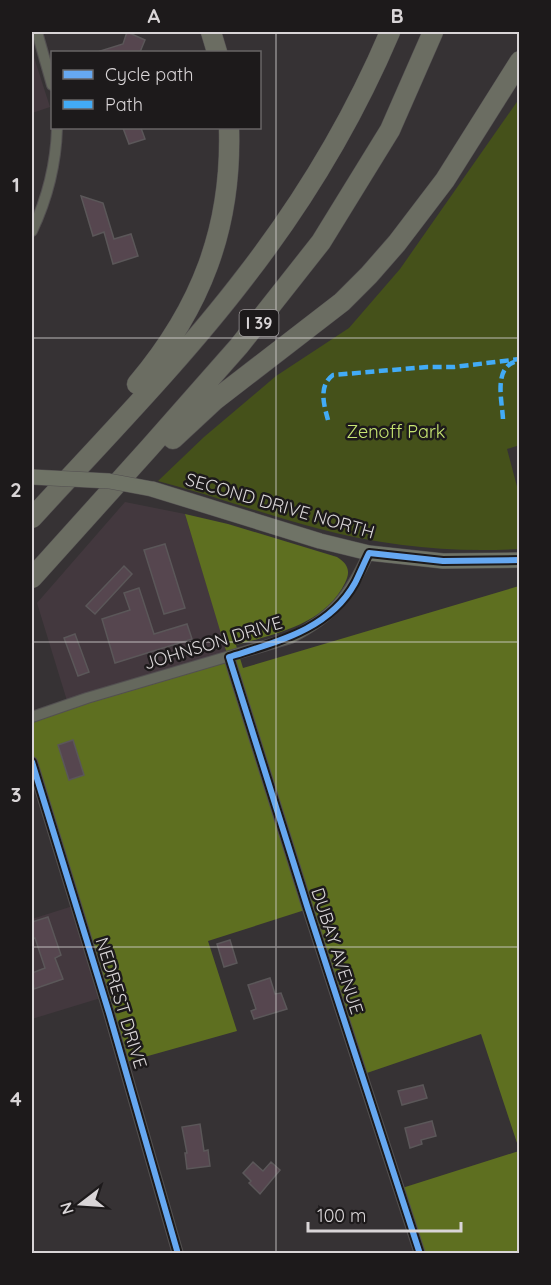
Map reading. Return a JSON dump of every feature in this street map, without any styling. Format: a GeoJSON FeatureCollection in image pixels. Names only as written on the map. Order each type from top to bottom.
{"type":"FeatureCollection","features":[{"type":"Feature","properties":{"kind":"highway"},"geometry":{"type":"LineString","coordinates":[[211,32],[217,51]]}},
{"type":"Feature","properties":{"kind":"highway","name":"I 39"},"geometry":{"type":"LineString","coordinates":[[32,518],[176,360],[272,242],[343,130],[390,32]]}},
{"type":"Feature","properties":{"kind":"highway","name":"I 39"},"geometry":{"type":"LineString","coordinates":[[32,578],[262,319],[321,242],[390,130],[433,32]]}},
{"type":"Feature","properties":{"kind":"highway"},"geometry":{"type":"LineString","coordinates":[[123,477],[148,462],[215,400],[326,315],[369,275],[446,180],[519,61]]}},
{"type":"Feature","properties":{"kind":"highway"},"geometry":{"type":"LineString","coordinates":[[64,483],[75,458],[153,366],[176,333],[198,292],[210,262],[224,205],[229,164],[229,129]]}},
{"type":"Feature","properties":{"kind":"street"},"geometry":{"type":"LineString","coordinates":[[37,32],[51,81]]}},
{"type":"Feature","properties":{"kind":"street"},"geometry":{"type":"LineString","coordinates":[[32,231],[53,174],[57,129]]}},
{"type":"Feature","properties":{"kind":"street","name":"SECOND DRIVE NORTH"},"geometry":{"type":"LineString","coordinates":[[32,477],[109,481],[152,489],[320,541],[369,553],[444,561],[519,560]]}},
{"type":"Feature","properties":{"kind":"street","name":"JOHNSON DRIVE"},"geometry":{"type":"LineString","coordinates":[[32,717],[164,674],[291,638],[313,627],[339,604],[354,585],[369,553]]}},
{"type":"Feature","properties":{"kind":"street","name":"DUBAY AVENUE"},"geometry":{"type":"LineString","coordinates":[[229,657],[311,920],[420,1254]]}},
{"type":"Feature","properties":{"kind":"street","name":"NEDREST DRIVE"},"geometry":{"type":"LineString","coordinates":[[32,762],[106,1005],[178,1254]]}},
{"type":"Feature","properties":{"kind":"shaded area"},"geometry":{"type":"Polygon","coordinates":[[[32,51],[50,107],[32,113],[32,51]]]}},
{"type":"Feature","properties":{"kind":"shaded area"},"geometry":{"type":"Polygon","coordinates":[[[125,502],[185,514],[229,657],[68,704],[37,603],[125,502]]]}},
{"type":"Feature","properties":{"kind":"shaded area"},"geometry":{"type":"Polygon","coordinates":[[[76,905],[104,997],[32,1019],[32,919],[76,905]]]}},
{"type":"Feature","properties":{"kind":"green space","name":"Zenoff Park"},"geometry":{"type":"Polygon","coordinates":[[[519,99],[520,445],[507,449],[519,494],[519,549],[444,549],[369,540],[299,523],[158,481],[204,437],[276,376],[349,328],[400,269],[519,99]]]}},
{"type":"Feature","properties":{"kind":"green space"},"geometry":{"type":"Polygon","coordinates":[[[185,514],[228,524],[337,557],[344,562],[347,568],[347,579],[336,597],[312,618],[283,631],[236,645],[243,668],[519,586],[519,1149],[481,1034],[361,1075],[308,909],[208,941],[237,1031],[123,1063],[32,762],[32,718],[228,657],[185,514]]]}},
{"type":"Feature","properties":{"kind":"green space"},"geometry":{"type":"Polygon","coordinates":[[[519,1151],[519,1253],[420,1253],[399,1189],[519,1151]]]}},
{"type":"Feature","properties":{"kind":"building"},"geometry":{"type":"Polygon","coordinates":[[[127,32],[145,40],[140,51],[100,51],[123,44],[127,32]]]}},
{"type":"Feature","properties":{"kind":"building"},"geometry":{"type":"Polygon","coordinates":[[[123,129],[141,129],[145,139],[129,144],[123,129]]]}},
{"type":"Feature","properties":{"kind":"building"},"geometry":{"type":"Polygon","coordinates":[[[81,196],[103,203],[114,239],[131,234],[138,256],[113,264],[104,232],[93,236],[81,196]]]}},
{"type":"Feature","properties":{"kind":"building"},"geometry":{"type":"Polygon","coordinates":[[[165,544],[185,608],[164,614],[144,550],[165,544]]]}},
{"type":"Feature","properties":{"kind":"building"},"geometry":{"type":"Polygon","coordinates":[[[124,566],[132,574],[95,614],[86,606],[124,566]]]}},
{"type":"Feature","properties":{"kind":"building"},"geometry":{"type":"Polygon","coordinates":[[[139,588],[154,634],[187,624],[192,639],[115,663],[102,619],[130,610],[124,593],[139,588]]]}},
{"type":"Feature","properties":{"kind":"building"},"geometry":{"type":"Polygon","coordinates":[[[75,634],[89,672],[78,676],[64,638],[75,634]]]}},
{"type":"Feature","properties":{"kind":"building"},"geometry":{"type":"Polygon","coordinates":[[[73,740],[84,775],[69,780],[58,745],[73,740]]]}},
{"type":"Feature","properties":{"kind":"building"},"geometry":{"type":"Polygon","coordinates":[[[48,917],[61,955],[55,958],[63,979],[34,989],[32,973],[45,968],[35,938],[32,939],[32,922],[48,917]]]}},
{"type":"Feature","properties":{"kind":"building"},"geometry":{"type":"Polygon","coordinates":[[[230,940],[237,963],[224,967],[217,944],[230,940]]]}},
{"type":"Feature","properties":{"kind":"building"},"geometry":{"type":"Polygon","coordinates":[[[270,978],[275,994],[281,993],[287,1009],[254,1019],[251,1011],[256,1009],[248,985],[270,978]]]}},
{"type":"Feature","properties":{"kind":"building"},"geometry":{"type":"Polygon","coordinates":[[[423,1085],[427,1098],[402,1105],[398,1091],[423,1085]]]}},
{"type":"Feature","properties":{"kind":"building"},"geometry":{"type":"Polygon","coordinates":[[[432,1121],[436,1136],[421,1140],[422,1144],[410,1148],[405,1128],[432,1121]]]}},
{"type":"Feature","properties":{"kind":"building"},"geometry":{"type":"Polygon","coordinates":[[[200,1124],[204,1151],[208,1150],[210,1166],[187,1169],[185,1153],[187,1153],[182,1127],[200,1124]]]}},
{"type":"Feature","properties":{"kind":"building"},"geometry":{"type":"Polygon","coordinates":[[[253,1162],[263,1171],[271,1162],[280,1170],[260,1194],[243,1173],[253,1162]]]}},
{"type":"Feature","properties":{"kind":"marked path"},"geometry":{"type":"LineString","coordinates":[[328,420],[324,390],[328,379],[333,375],[454,367],[520,359]]}},
{"type":"Feature","properties":{"kind":"marked path"},"geometry":{"type":"LineString","coordinates":[[503,419],[502,377],[509,364],[517,361]]}},
{"type":"Feature","properties":{"kind":"cycle path"},"geometry":{"type":"LineString","coordinates":[[420,1254],[229,657],[300,632],[331,612],[355,583],[369,553],[443,561],[520,560]]}},
{"type":"Feature","properties":{"kind":"cycle path"},"geometry":{"type":"LineString","coordinates":[[32,762],[109,1013],[178,1254]]}}]}
